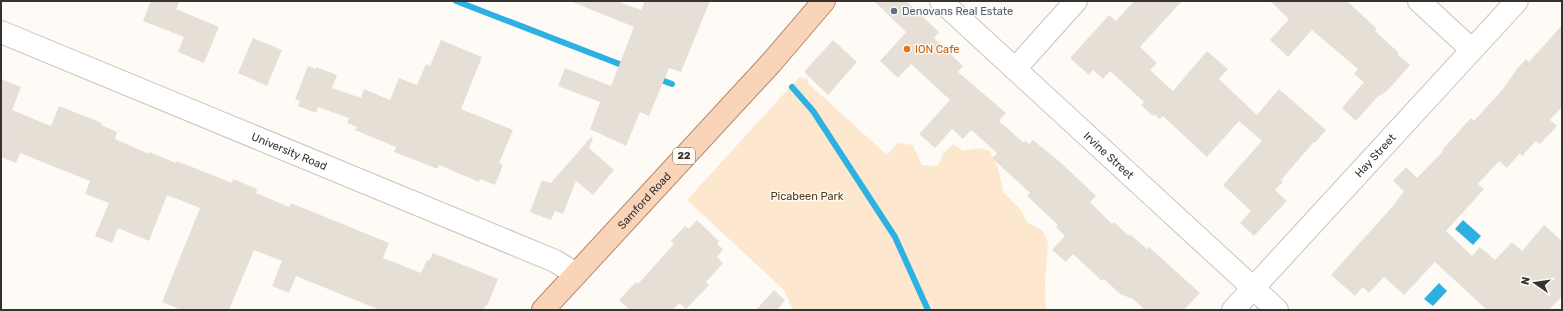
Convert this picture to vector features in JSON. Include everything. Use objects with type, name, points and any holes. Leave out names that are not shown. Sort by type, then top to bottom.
[{"type":"main road","name":"Samford Road","points":[[544,310],[771,63],[824,1]]},
{"type":"street","name":"Irvine Street","points":[[941,1],[1277,310]]},
{"type":"street","points":[[1015,69],[1076,1]]},
{"type":"street","points":[[1419,1],[1472,50]]},
{"type":"street","name":"Hay Street","points":[[1234,310],[1517,1]]},
{"type":"street","name":"University Road","points":[[1,32],[555,261],[576,274]]},
{"type":"green space","name":"Picabeen Park","points":[[800,76],[804,79],[806,77],[809,84],[887,155],[898,143],[913,145],[922,165],[938,166],[943,154],[953,144],[963,151],[980,148],[990,151],[999,171],[1003,192],[1020,209],[1028,223],[1042,230],[1048,243],[1045,282],[1046,310],[793,310],[784,290],[687,200]]},
{"type":"water","points":[[1463,220],[1481,236],[1473,245],[1455,229]]},
{"type":"water","points":[[1439,283],[1447,291],[1433,306],[1424,299]]},
{"type":"building","points":[[151,1],[180,1],[176,9],[219,27],[204,63],[178,52],[184,37],[143,21]]},
{"type":"building","points":[[570,1],[617,1],[641,10],[645,1],[710,1],[681,72],[669,68],[649,116],[640,112],[626,146],[590,129],[600,102],[558,86],[565,68],[611,86],[634,27]]},
{"type":"building","points":[[874,1],[906,1],[939,32],[934,38],[963,66],[958,72],[1006,113],[999,121],[1023,142],[1025,141],[1029,144],[1033,140],[1059,161],[1096,196],[1090,202],[1112,224],[1114,222],[1129,236],[1130,234],[1147,249],[1149,247],[1200,293],[1184,310],[1145,310],[1133,299],[1120,294],[1104,279],[1102,281],[1073,254],[1066,262],[1052,250],[1065,236],[1056,227],[1058,225],[1027,196],[1030,193],[992,158],[997,153],[971,130],[963,139],[952,129],[935,148],[919,134],[950,100],[911,64],[898,78],[880,61],[906,32]]},
{"type":"building","points":[[1134,1],[1182,1],[1140,47],[1157,63],[1150,70],[1173,91],[1207,51],[1228,69],[1219,79],[1257,115],[1279,89],[1326,130],[1281,180],[1283,182],[1275,190],[1287,201],[1254,236],[1240,223],[1251,211],[1223,185],[1262,141],[1239,121],[1207,157],[1163,116],[1160,119],[1154,114],[1153,116],[1141,105],[1144,102],[1110,71],[1103,79],[1093,70],[1089,75],[1070,58],[1109,15],[1116,21]]},
{"type":"building","points":[[1270,1],[1347,1],[1377,29],[1375,31],[1410,65],[1386,92],[1377,97],[1356,121],[1342,108],[1364,82],[1354,74],[1358,69],[1312,30],[1288,57],[1270,40],[1289,19]]},
{"type":"building","points":[[1562,25],[1562,107],[1550,120],[1557,126],[1540,144],[1536,141],[1522,156],[1520,153],[1507,168],[1499,161],[1478,184],[1484,189],[1446,231],[1472,256],[1480,247],[1495,260],[1512,242],[1522,251],[1544,225],[1562,241],[1562,296],[1549,310],[1487,310],[1435,262],[1404,295],[1384,277],[1369,293],[1363,287],[1355,296],[1331,275],[1393,206],[1404,191],[1393,181],[1406,167],[1417,178],[1443,151],[1442,150],[1471,118],[1474,121],[1503,89],[1526,59],[1529,62]]},
{"type":"building","points":[[253,38],[282,50],[267,86],[238,73]]},
{"type":"building","points":[[441,40],[482,57],[461,109],[513,130],[499,163],[503,165],[495,185],[480,179],[479,182],[439,165],[438,169],[394,152],[396,147],[355,130],[357,127],[347,123],[349,118],[318,107],[316,113],[298,106],[300,101],[295,99],[308,66],[315,69],[316,67],[337,75],[332,88],[361,98],[364,89],[390,100],[399,78],[417,85],[426,64],[430,66]]},
{"type":"building","points":[[833,40],[857,62],[828,95],[804,72]]},
{"type":"building","points":[[1,79],[21,87],[12,110],[51,126],[59,106],[102,123],[101,125],[117,132],[115,139],[149,154],[149,152],[176,163],[177,161],[232,183],[233,179],[257,189],[256,193],[289,207],[291,203],[389,243],[383,258],[421,273],[427,260],[429,261],[433,253],[498,279],[488,304],[482,310],[380,310],[296,276],[289,293],[272,286],[282,261],[254,250],[229,310],[181,310],[162,302],[200,208],[167,195],[149,241],[118,228],[112,243],[95,236],[109,203],[85,194],[90,181],[20,153],[16,163],[1,157]]},
{"type":"building","points":[[591,137],[593,138],[589,148],[614,170],[593,195],[576,181],[563,214],[555,211],[551,220],[530,212],[542,180],[551,183]]},
{"type":"building","points":[[697,220],[719,241],[717,244],[723,249],[717,257],[723,263],[706,282],[709,285],[686,309],[679,303],[673,310],[630,310],[619,300],[636,282],[638,284],[674,244],[671,241],[685,226],[689,229]]},
{"type":"building","points":[[774,290],[785,300],[777,310],[756,310]]},
{"type":"waterway","points":[[456,1],[627,67]]},
{"type":"waterway","points":[[656,78],[672,84]]},
{"type":"waterway","points":[[792,87],[813,111],[895,237],[928,310]]},
{"type":"place","name":"Denovans Real Estate","points":[[894,11]]},
{"type":"place","name":"ION Cafe","points":[[907,49]]}]
